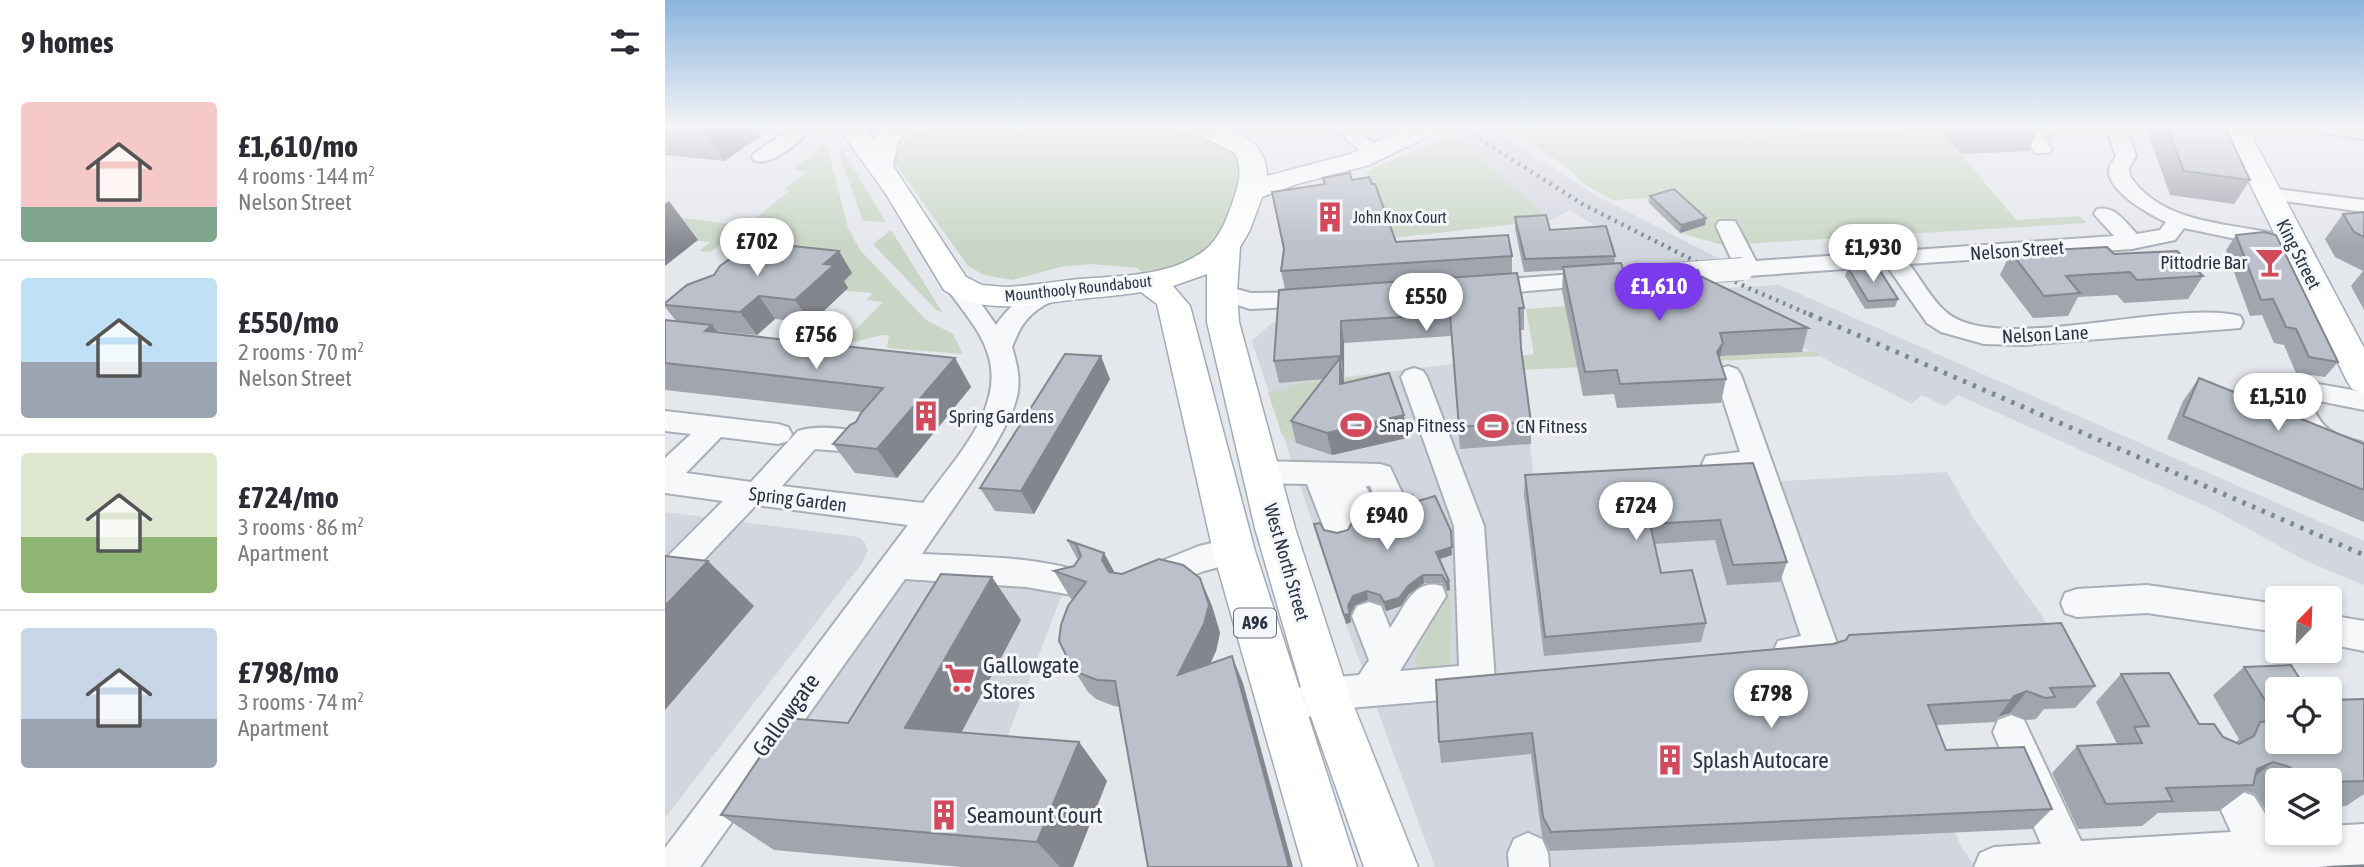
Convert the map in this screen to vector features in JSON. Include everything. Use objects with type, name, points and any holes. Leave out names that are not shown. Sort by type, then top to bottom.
[{"type":"main road","points":[[881,167],[955,283]]},
{"type":"main road","name":"Mounthooly Roundabout","points":[[955,283],[982,295],[1013,296],[1147,282],[1191,270],[1215,257],[1225,247],[1239,224],[1254,179],[1253,167]]},
{"type":"main road","points":[[1250,192],[1279,178],[1315,167]]},
{"type":"main road","name":"King Street","points":[[2255,167],[2364,381]]},
{"type":"main road","name":"West North Street","points":[[1225,247],[1221,292],[1223,322],[1275,528],[1361,682],[1391,867]]},
{"type":"main road","name":"A96","points":[[1147,282],[1161,290],[1174,306],[1234,551],[1331,867]]},
{"type":"street","points":[[2120,167],[2124,182],[2143,201],[2179,220],[2214,230],[2294,243]]},
{"type":"street","points":[[2269,194],[2364,206]]},
{"type":"street","points":[[2105,214],[2132,242]]},
{"type":"street","name":"Nelson Street","points":[[1453,290],[2132,242],[2167,234],[2179,220]]},
{"type":"street","points":[[1727,226],[1746,269]]},
{"type":"street","name":"Nelson Lane","points":[[1893,258],[1936,317],[1950,326],[1984,336],[2023,337],[2202,321],[2231,322]]},
{"type":"street","name":"Gallowgate","points":[[676,867],[897,565],[995,421],[1005,391],[1004,363],[999,347],[955,283]]},
{"type":"street","points":[[1221,292],[1242,299],[1265,302],[1342,297]]},
{"type":"street","points":[[999,347],[1010,319],[1023,306],[1050,293]]},
{"type":"street","points":[[1728,375],[1822,649],[1753,655]]},
{"type":"street","points":[[1281,711],[1361,682],[1491,680],[1469,526],[1414,377]]},
{"type":"street","points":[[2364,401],[2305,388],[2295,389],[2294,394],[2307,428],[2314,437],[2364,453]]},
{"type":"street","points":[[665,421],[778,434]]},
{"type":"street","points":[[665,476],[715,427]]},
{"type":"street","points":[[665,580],[808,438],[865,443]]},
{"type":"street","points":[[1716,464],[1758,462]]},
{"type":"street","points":[[1262,472],[1380,475],[1395,510]]},
{"type":"street","points":[[1333,474],[1351,523]]},
{"type":"street","name":"Spring Garden","points":[[665,482],[931,516]]},
{"type":"street","points":[[1135,587],[1199,559],[1234,551]]},
{"type":"street","points":[[897,565],[1025,574],[1078,583]]},
{"type":"street","points":[[2077,604],[2147,599],[2265,616]]},
{"type":"street","points":[[1361,682],[1415,601]]},
{"type":"street","points":[[1361,682],[1369,616]]},
{"type":"street","points":[[2342,632],[2364,636]]},
{"type":"street","points":[[2011,732],[2069,861]]},
{"type":"street","points":[[2240,810],[2263,849]]},
{"type":"street","points":[[1994,867],[2364,844]]},
{"type":"shaded area","points":[[1489,167],[1552,167],[1595,195],[1720,259],[1613,268],[1602,230],[1570,210],[1551,220]]},
{"type":"shaded area","points":[[1779,285],[2364,541],[2364,585],[2306,561],[2216,511],[1958,395],[1945,406],[1921,395],[1912,404],[1692,290]]},
{"type":"shaded area","points":[[1344,317],[1345,377],[1520,356],[1533,469],[1525,495],[1947,472],[1974,519],[2044,619],[2058,646],[2075,708],[2033,710],[2036,719],[1914,727],[1961,847],[1976,867],[1435,867],[1346,624],[1252,341],[1272,323]]},
{"type":"shaded area","points":[[665,512],[859,537],[868,550],[862,563],[665,818]]},
{"type":"shaded area","points":[[909,576],[1063,592],[1000,756],[790,738]]},
{"type":"green space","points":[[832,167],[848,228],[860,250],[926,320],[953,334],[963,354],[887,348],[889,335],[843,342],[883,302],[866,300],[873,293],[845,291],[848,288],[771,253],[783,242],[732,236],[710,252],[699,251],[710,242],[665,237],[667,216],[746,226],[790,190],[784,189],[807,172],[793,169]]},
{"type":"green space","points":[[844,167],[853,167],[886,222],[863,221]]},
{"type":"green space","points":[[898,167],[1241,167],[1239,188],[1218,240],[1203,254],[1185,263],[1145,274],[1137,268],[1091,264],[1060,267],[1012,280],[984,275],[968,266]]},
{"type":"green space","points":[[1375,167],[1490,167],[1551,220],[1394,238],[1367,171]]},
{"type":"green space","points":[[1567,167],[1972,167],[2016,220],[2079,216],[2087,223],[1723,245],[1680,233],[1647,198],[1612,200],[1587,186]]},
{"type":"green space","points":[[891,230],[942,312],[936,310],[873,244]]},
{"type":"green space","points":[[1566,306],[1646,360],[1811,351],[1822,356],[1521,370],[1520,356],[1534,354],[1526,309]]},
{"type":"green space","points":[[1372,375],[1382,398],[1321,412],[1296,443],[1282,435],[1268,393],[1286,389],[1290,385]]},
{"type":"green space","points":[[1450,590],[1452,617],[1449,675],[1419,671],[1415,662],[1416,655],[1435,614],[1438,594]]},
{"type":"building","points":[[2183,167],[2244,167],[2250,180],[2184,171]]},
{"type":"building","points":[[1350,173],[1352,180],[1369,177],[1372,184],[1375,184],[1396,242],[1508,235],[1512,256],[1281,271],[1284,249],[1272,192],[1325,184],[1323,178]]},
{"type":"building","points":[[1674,189],[1706,218],[1681,225],[1650,196]]},
{"type":"building","points":[[2364,212],[2364,237],[2354,232],[2343,214]]},
{"type":"building","points":[[1546,215],[1550,230],[1606,226],[1615,256],[1525,259],[1515,217]]},
{"type":"building","points":[[2264,232],[2276,235],[2338,362],[2309,357],[2296,329],[2286,327],[2273,299],[2261,300],[2236,235]]},
{"type":"building","points":[[754,242],[839,251],[824,264],[834,265],[795,300],[759,296],[740,312],[665,305],[687,285],[714,275],[720,266]]},
{"type":"building","points":[[2107,247],[2114,254],[2177,251],[2203,276],[2137,280],[2130,272],[2066,276],[2080,293],[2044,296],[2011,252]]},
{"type":"building","points":[[1621,263],[1625,275],[1698,270],[1700,276],[1808,328],[1720,333],[1723,343],[1717,352],[1726,379],[1620,384],[1617,370],[1585,372],[1563,267]]},
{"type":"building","points":[[1877,266],[1898,299],[1868,301],[1848,268]]},
{"type":"building","points":[[1517,273],[1524,308],[1519,308],[1521,348],[1531,422],[1459,427],[1450,314],[1341,321],[1341,356],[1274,361],[1279,290]]},
{"type":"building","points":[[665,320],[712,325],[705,331],[955,358],[877,449],[833,444],[856,422],[883,388],[665,363]]},
{"type":"building","points":[[1065,354],[1101,356],[1021,491],[980,488]]},
{"type":"building","points":[[1340,358],[1340,384],[1389,373],[1404,415],[1327,433],[1291,421]]},
{"type":"building","points":[[2199,378],[2364,444],[2364,490],[2183,416]]},
{"type":"building","points":[[1753,463],[1787,562],[1733,565],[1720,520],[1650,524],[1661,573],[1692,570],[1706,623],[1545,637],[1525,475]]},
{"type":"building","points":[[1412,495],[1415,502],[1435,496],[1451,531],[1452,547],[1436,552],[1449,581],[1446,582],[1442,575],[1423,575],[1408,586],[1399,598],[1384,602],[1380,595],[1367,591],[1353,596],[1348,606],[1350,614],[1344,615],[1314,524],[1320,523],[1324,530],[1337,533],[1348,530],[1353,521],[1364,524],[1375,520],[1381,511],[1393,516],[1406,512],[1411,502],[1409,496]]},
{"type":"building","points":[[1067,540],[1104,553],[1102,560],[1109,572],[1122,574],[1159,559],[1183,565],[1200,578],[1209,605],[1204,624],[1178,675],[1232,656],[1289,867],[1148,867],[1115,681],[1097,680],[1079,673],[1071,665],[1059,641],[1068,606],[1086,582],[1054,571],[1074,566],[1081,556],[1076,544]]},
{"type":"building","points":[[665,556],[708,561],[665,606]]},
{"type":"building","points":[[941,574],[992,577],[905,728],[1079,742],[1037,842],[721,815],[786,718],[848,723]]},
{"type":"building","points":[[2061,623],[2095,686],[2050,688],[2055,697],[2045,698],[2027,691],[2011,700],[1928,705],[1946,750],[2024,747],[2052,809],[1551,832],[1543,817],[1532,733],[1439,742],[1436,680],[1833,644],[1846,640],[1849,635]]},
{"type":"building","points":[[2291,665],[2299,677],[2265,677],[2265,700],[2244,667]]},
{"type":"building","points":[[2169,673],[2199,724],[2214,724],[2223,737],[2239,744],[2254,736],[2260,722],[2265,722],[2265,754],[2342,754],[2342,700],[2364,699],[2364,781],[2342,782],[2342,768],[2291,768],[2273,762],[2257,769],[2253,785],[2166,788],[2173,801],[2106,804],[2077,746],[2142,743],[2134,727],[2149,726],[2121,674]]},
{"type":"railway","points":[[1525,167],[1584,205],[1746,287],[1813,316]]},
{"type":"railway","points":[[1809,314],[2364,555]]},
{"type":"place","name":"John Knox Court","points":[[1330,217]]},
{"type":"place","name":"Pittodrie Bar","points":[[2270,262]]},
{"type":"place","name":"Spring Gardens","points":[[926,416]]},
{"type":"place","name":"Snap Fitness","points":[[1356,425]]},
{"type":"place","name":"CN Fitness","points":[[1493,426]]},
{"type":"place","name":"Gallowgate Stores","points":[[960,678]]},
{"type":"place","name":"Splash Autocare","points":[[1670,760]]},
{"type":"place","name":"Seamount Court","points":[[944,815]]}]
